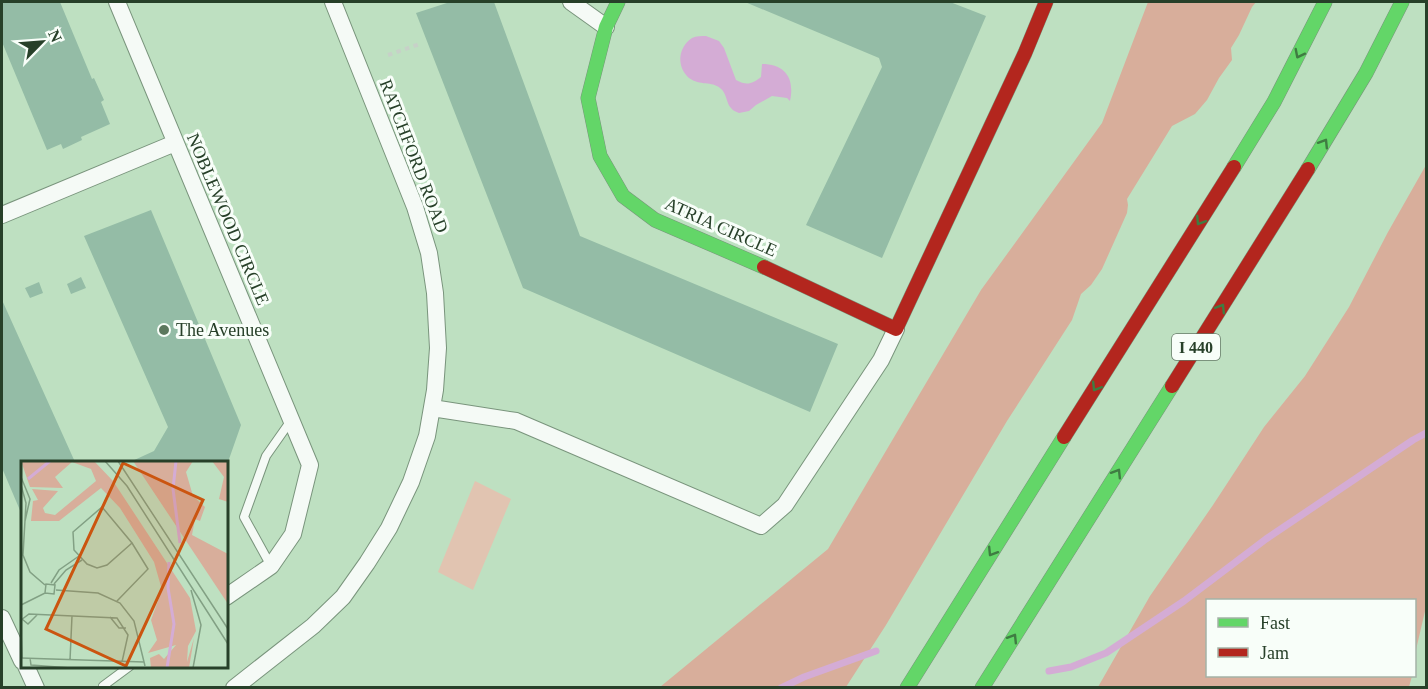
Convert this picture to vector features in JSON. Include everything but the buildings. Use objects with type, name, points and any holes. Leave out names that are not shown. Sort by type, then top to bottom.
[{"type":"main road","name":"ATRIA CIRCLE","points":[[618,2],[606,27],[588,98],[600,156],[623,196],[655,220],[735,254],[896,329]]},
{"type":"main road","points":[[896,329],[1025,53],[1046,2]]},
{"type":"main road","points":[[907,687],[1274,102],[1325,2]]},
{"type":"main road","name":"I 440","points":[[982,687],[1326,141],[1366,73],[1402,2]]},
{"type":"street","name":"NOBLEWOOD CIRCLE","points":[[117,2],[310,465],[293,534],[271,566],[228,596]]},
{"type":"street","name":"RATCHFORD ROAD","points":[[234,687],[313,626],[343,597],[389,528],[411,482],[427,436],[435,390],[438,348],[435,293],[429,253],[415,207],[333,2]]},
{"type":"street","points":[[570,2],[606,27]]},
{"type":"street","points":[[2,215],[175,143]]},
{"type":"street","points":[[432,408],[516,421],[761,526],[785,505],[880,360],[896,329]]},
{"type":"street","points":[[2,618],[21,655]]},
{"type":"street","points":[[28,668],[37,686]]},
{"type":"lane","points":[[271,566],[244,518],[266,456],[292,419]]},
{"type":"lane","points":[[103,686],[127,668]]},
{"type":"path","points":[[388,55],[420,44]]},
{"type":"shaded area","points":[[1148,2],[1256,2],[1231,48],[1232,60],[1207,100],[1195,114],[1172,126],[1127,199],[1127,213],[1102,269],[1091,285],[1081,294],[1072,320],[1007,421],[886,625],[846,687],[660,687],[828,549],[981,290],[1102,123]]},
{"type":"shaded area","points":[[706,36],[719,41],[736,80],[740,82],[749,83],[761,77],[762,64],[782,70],[791,86],[790,101],[787,98],[772,96],[749,111],[739,113],[729,106],[720,88],[689,78],[682,68],[681,52],[692,38]]},
{"type":"shaded area","points":[[1426,165],[1426,607],[1416,650],[1416,599],[1206,599],[1206,677],[1412,677],[1409,687],[1098,687],[1150,596],[1264,427],[1305,376],[1349,307]]},
{"type":"shaded area","points":[[475,481],[511,499],[473,590],[438,572]]},
{"type":"waterway","points":[[1049,671],[1071,667],[1106,653],[1184,601],[1266,539],[1426,433]]},
{"type":"waterway","points":[[781,688],[804,677],[876,651]]},
{"type":"traffic: fast","points":[[618,2],[606,27],[588,98],[600,156],[623,196],[655,220],[764,267]]},
{"type":"traffic: fast","points":[[1234,167],[1274,102],[1325,2]]},
{"type":"traffic: fast","points":[[1308,169],[1366,73],[1402,2]]},
{"type":"traffic: fast","points":[[982,688],[1172,386]]},
{"type":"traffic: fast","points":[[907,688],[1064,437]]},
{"type":"traffic: jam","points":[[764,267],[896,329],[1025,53],[1046,2]]},
{"type":"traffic: jam","points":[[1064,437],[1234,167]]},
{"type":"traffic: jam","points":[[1172,386],[1308,169]]},
{"type":"place","name":"The Avenues","points":[[164,330]]}]
